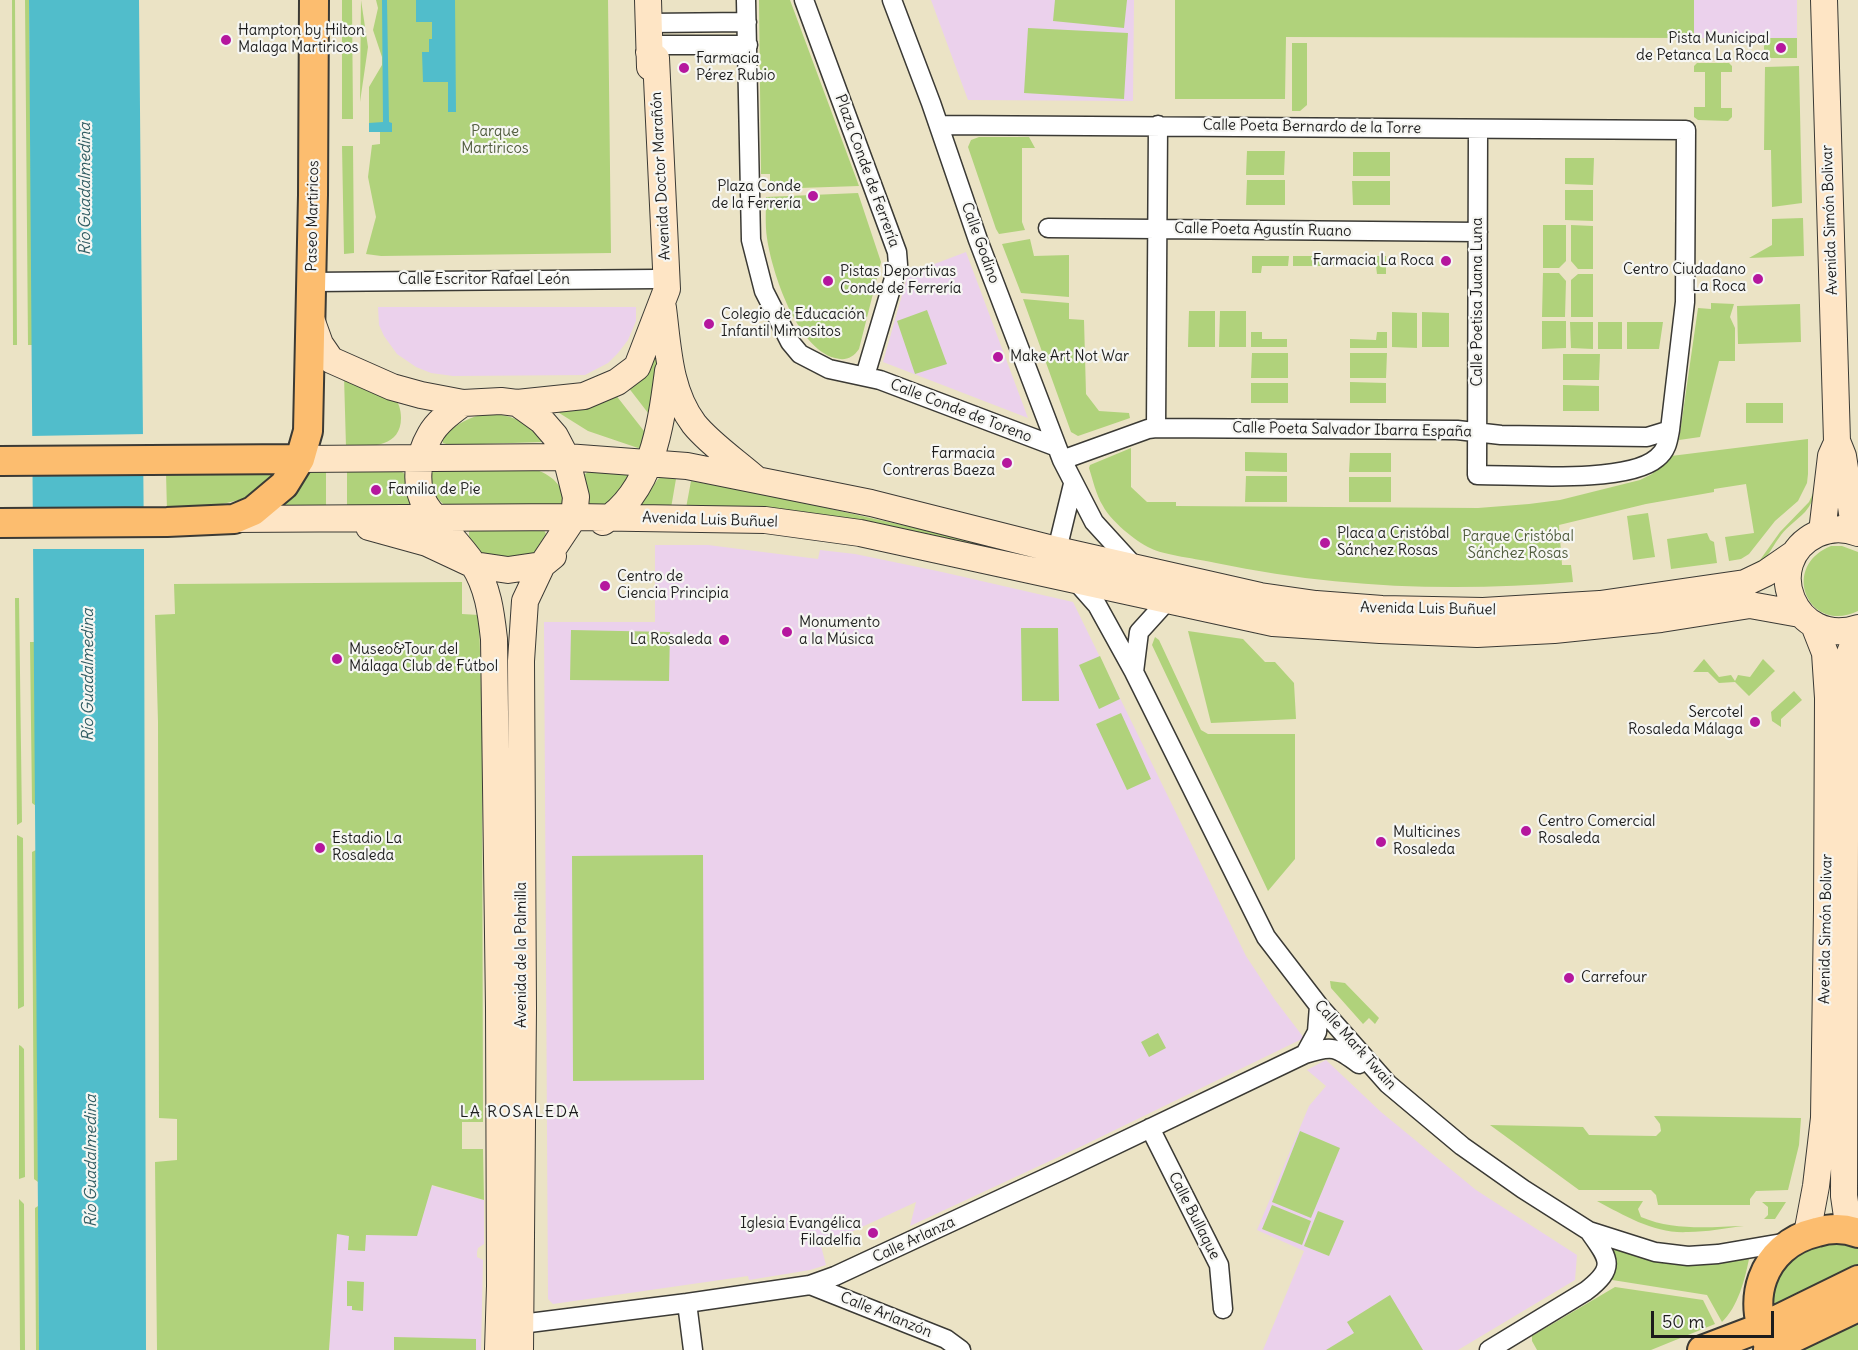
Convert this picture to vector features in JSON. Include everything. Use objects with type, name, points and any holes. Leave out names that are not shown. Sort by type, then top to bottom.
[{"type":"main road","name":"Paseo Martiricos","points":[[234,519],[253,511],[284,485],[300,459],[308,431],[314,0]]},
{"type":"main road","name":"Avenida Simón Bolivar","points":[[1824,0],[1837,441],[1843,456],[1856,532]]},
{"type":"main road","name":"Avenida Doctor Marañón","points":[[649,30],[659,290],[669,359],[676,389],[695,424]]},
{"type":"main road","name":"Avenida Doctor Marañón","points":[[311,319],[320,344],[331,360],[392,387],[463,403],[501,401],[517,403],[584,396],[624,377],[637,367],[659,290]]},
{"type":"main road","points":[[542,565],[573,541],[611,517],[639,484],[650,464],[663,408],[669,359]]},
{"type":"main road","points":[[421,458],[430,434],[446,416],[463,403]]},
{"type":"main road","points":[[517,403],[542,421],[555,436],[566,456],[576,496],[574,517]]},
{"type":"main road","name":"Avenida Luis Buñuel","points":[[695,424],[707,438],[758,480]]},
{"type":"main road","name":"Avenida Simón Bolivar","points":[[1822,532],[1831,456],[1837,441]]},
{"type":"main road","name":"Avenida Luis Buñuel","points":[[7,461],[566,456],[687,466],[871,503],[1057,550],[1260,597],[1382,609],[1483,611],[1599,604],[1745,584],[1766,573],[1795,553],[1812,537],[1822,532]]},
{"type":"main road","name":"Avenida de la Palmilla","points":[[421,458],[418,473],[420,495],[474,565],[490,602],[494,650],[506,1347]]},
{"type":"main road","name":"Avenida Luis Buñuel","points":[[7,523],[574,517],[765,520],[860,533],[1274,623],[1477,634],[1554,630],[1661,619],[1750,605],[1807,620],[1832,631],[1858,627]]},
{"type":"main road","name":"Avenida de la Palmilla","points":[[506,1347],[521,1324],[523,1019],[521,661],[525,602],[542,565],[574,517]]},
{"type":"main road","name":"Avenida Luis Buñuel","points":[[340,519],[427,543],[474,565],[508,570],[542,565]]},
{"type":"main road","points":[[1822,532],[1844,529],[1856,532]]},
{"type":"main road","name":"Avenida Simón Bolivar","points":[[1795,553],[1789,568],[1787,585],[1791,601],[1807,620],[1826,653],[1828,698],[1824,1118],[1816,1186],[1800,1237]]},
{"type":"main road","name":"Avenida Simón Bolivar","points":[[1854,1232],[1844,1196],[1851,1136],[1852,883],[1848,697],[1850,653],[1858,632]]},
{"type":"main road","points":[[1768,1344],[1757,1309],[1758,1290],[1775,1256],[1800,1237],[1828,1229],[1854,1232]]},
{"type":"main road","points":[[1768,1344],[1858,1280]]},
{"type":"main road","points":[[1702,1350],[1768,1344],[1858,1307]]},
{"type":"street","points":[[746,0],[751,240],[764,291],[790,342],[800,354],[829,369],[865,376]]},
{"type":"street","name":"Plaza Conde de Ferrería","points":[[804,0],[897,252],[898,265],[865,376]]},
{"type":"street","name":"Calle Godino","points":[[892,0],[939,125],[978,240],[1060,454],[1094,522],[1137,569]]},
{"type":"street","points":[[649,30],[747,22]]},
{"type":"street","points":[[649,30],[748,45]]},
{"type":"street","name":"Calle Poeta Bernardo de la Torre","points":[[939,125],[1686,130],[1685,302],[1670,430]]},
{"type":"street","points":[[1156,428],[1158,125]]},
{"type":"street","name":"Calle Poetisa Juana Luna","points":[[1478,129],[1477,475],[1599,476],[1646,465]]},
{"type":"street","name":"Calle Poeta Agustín Ruano","points":[[1048,228],[1478,232]]},
{"type":"street","name":"Calle Escritor Rafael León","points":[[311,282],[659,290]]},
{"type":"street","name":"Calle Conde de Toreno","points":[[865,376],[1060,454]]},
{"type":"street","name":"Calle Poeta Salvador Ibarra España","points":[[1060,454],[1156,428],[1478,431],[1501,435],[1647,437],[1670,430]]},
{"type":"street","points":[[1646,465],[1657,458],[1667,447],[1670,430]]},
{"type":"street","points":[[1646,465],[1649,457],[1647,437]]},
{"type":"street","points":[[1073,484],[1057,550],[1074,579]]},
{"type":"street","name":"Calle Mark Twain","points":[[1074,579],[1097,605],[1134,672],[1266,937],[1319,1006],[1388,1084],[1462,1146],[1523,1190],[1589,1231],[1655,1252],[1688,1256],[1718,1254],[1800,1237]]},
{"type":"street","points":[[1134,672],[1138,632],[1168,600]]},
{"type":"street","points":[[1305,1054],[1317,1032],[1319,1006]]},
{"type":"street","name":"Calle Arlanza","points":[[521,1324],[687,1304],[810,1285],[861,1264],[1305,1054],[1323,1048],[1340,1049],[1388,1084]]},
{"type":"street","name":"Calle Bullaque","points":[[1150,1128],[1219,1265],[1224,1309]]},
{"type":"street","points":[[1489,1350],[1540,1320],[1600,1280],[1605,1270],[1606,1255],[1589,1231]]},
{"type":"street","name":"Calle Arlanzón","points":[[810,1285],[946,1339],[961,1350]]},
{"type":"street","points":[[687,1304],[693,1350]]},
{"type":"shaded area","points":[[931,0],[1134,0],[1133,101],[968,100]]},
{"type":"shaded area","points":[[1694,0],[1797,0],[1797,38],[1694,38]]},
{"type":"shaded area","points":[[966,252],[1028,418],[883,362],[908,274]]},
{"type":"shaded area","points":[[378,307],[636,307],[636,321],[628,340],[618,353],[608,363],[585,375],[453,376],[431,373],[416,367],[397,354],[379,325]]},
{"type":"shaded area","points":[[655,545],[708,545],[818,559],[820,550],[855,554],[1073,602],[1246,956],[1304,1038],[1082,1146],[910,1226],[916,1202],[821,1246],[826,1265],[810,1270],[749,1280],[748,1276],[553,1304],[548,1299],[544,622],[655,622]]},
{"type":"shaded area","points":[[1326,1060],[1381,1112],[1476,1190],[1577,1255],[1575,1280],[1458,1350],[1263,1350],[1304,1251],[1257,1230],[1309,1106],[1326,1086],[1307,1070]]},
{"type":"shaded area","points":[[350,1163],[484,1200],[484,1244],[478,1248],[477,1252],[477,1257],[483,1260],[481,1350],[329,1350],[336,1240]]},
{"type":"green space","points":[[12,0],[15,0],[17,345],[13,345]]},
{"type":"green space","points":[[25,0],[29,0],[33,345],[28,345]]},
{"type":"green space","points":[[342,0],[352,0],[353,119],[342,119]]},
{"type":"green space","points":[[361,0],[368,47],[360,102]]},
{"type":"green space","name":"Parque Martiricos","points":[[376,0],[608,0],[611,253],[381,256],[366,254],[376,217],[368,177],[372,145],[380,144],[380,132],[369,132],[369,87],[382,65],[382,57],[373,30],[378,8]]},
{"type":"green space","points":[[759,0],[790,0],[859,186],[770,189],[770,174],[761,174]]},
{"type":"green space","points":[[1055,0],[1127,0],[1124,28],[1053,21]]},
{"type":"green space","points":[[1175,0],[1694,0],[1694,38],[1286,37],[1285,99],[1175,99]]},
{"type":"green space","points":[[1028,28],[1128,33],[1124,99],[1024,93]]},
{"type":"green space","name":"Pista Municipal de Petanca La Roca","points":[[1764,38],[1797,38],[1797,58],[1764,58]]},
{"type":"green space","points":[[1292,43],[1307,43],[1307,105],[1300,111],[1292,111]]},
{"type":"green space","points":[[1697,63],[1729,63],[1732,66],[1732,72],[1721,72],[1721,108],[1732,108],[1732,117],[1728,121],[1698,120],[1694,117],[1694,107],[1705,107],[1705,72],[1694,72],[1694,66]]},
{"type":"green space","points":[[1799,66],[1802,203],[1772,207],[1771,150],[1764,150],[1765,67]]},
{"type":"green space","points":[[979,137],[1029,137],[1035,148],[1022,148],[1022,222],[1025,230],[999,234],[996,229],[968,147],[971,140]]},
{"type":"green space","points":[[342,146],[353,146],[354,253],[344,254]]},
{"type":"green space","points":[[1247,151],[1285,151],[1284,175],[1246,175]]},
{"type":"green space","points":[[1353,152],[1390,152],[1390,176],[1353,176]]},
{"type":"green space","points":[[1565,158],[1594,158],[1593,185],[1565,184]]},
{"type":"green space","points":[[1247,180],[1285,180],[1285,205],[1246,205]]},
{"type":"green space","points":[[1352,181],[1390,181],[1390,205],[1353,205]]},
{"type":"green space","points":[[1565,190],[1593,190],[1593,221],[1565,220]]},
{"type":"green space","name":"Pistas Deportivas Conde de Ferrería","points":[[858,193],[881,262],[859,349],[848,358],[839,359],[821,351],[809,340],[789,307],[774,270],[770,253],[766,228],[766,197]]},
{"type":"green space","points":[[1803,218],[1804,256],[1749,258],[1772,245],[1772,219]]},
{"type":"green space","points":[[1543,225],[1566,225],[1566,261],[1559,268],[1543,268]]},
{"type":"green space","points":[[1571,225],[1593,226],[1593,269],[1578,269],[1571,261]]},
{"type":"green space","points":[[1030,239],[1034,256],[1069,255],[1069,297],[1021,293],[1002,244]]},
{"type":"green space","points":[[1252,256],[1289,256],[1288,266],[1262,266],[1261,273],[1252,273]]},
{"type":"green space","points":[[1293,256],[1345,256],[1345,266],[1293,266]]},
{"type":"green space","points":[[1351,256],[1386,256],[1386,274],[1377,274],[1376,266],[1351,266]]},
{"type":"green space","points":[[1543,273],[1559,273],[1566,281],[1565,317],[1542,317]]},
{"type":"green space","points":[[1578,274],[1593,274],[1593,317],[1571,317],[1571,280]]},
{"type":"green space","points":[[1023,299],[1069,303],[1069,319],[1084,320],[1086,394],[1099,411],[1129,413],[1130,418],[1078,436],[1071,432]]},
{"type":"green space","points":[[1711,303],[1734,304],[1730,317],[1735,328],[1735,361],[1719,361],[1700,437],[1679,440],[1698,308],[1711,309]]},
{"type":"green space","points":[[1800,304],[1801,342],[1738,344],[1737,306]]},
{"type":"green space","points":[[927,310],[947,364],[915,374],[897,321]]},
{"type":"green space","points":[[1189,311],[1215,311],[1215,347],[1188,347]]},
{"type":"green space","points":[[1220,311],[1246,311],[1246,347],[1219,347]]},
{"type":"green space","points":[[1392,312],[1417,313],[1417,348],[1392,347]]},
{"type":"green space","points":[[1422,312],[1449,313],[1449,347],[1422,347]]},
{"type":"green space","points":[[1542,321],[1566,321],[1566,348],[1542,349]]},
{"type":"green space","points":[[1570,322],[1593,322],[1593,349],[1571,348]]},
{"type":"green space","points":[[1598,322],[1622,322],[1622,349],[1598,349]]},
{"type":"green space","points":[[1627,322],[1663,322],[1659,349],[1627,349]]},
{"type":"green space","points":[[1251,332],[1262,332],[1262,339],[1287,339],[1287,347],[1251,347]]},
{"type":"green space","points":[[1377,332],[1387,332],[1387,348],[1350,348],[1350,339],[1376,340]]},
{"type":"green space","points":[[1252,353],[1288,353],[1288,378],[1251,378]]},
{"type":"green space","points":[[1350,353],[1387,353],[1386,378],[1350,378]]},
{"type":"green space","points":[[1563,354],[1600,354],[1599,380],[1563,380]]},
{"type":"green space","points":[[658,355],[660,357],[655,422],[628,387]]},
{"type":"green space","points":[[344,376],[369,385],[396,401],[401,412],[400,428],[390,440],[374,446],[346,447]]},
{"type":"green space","points":[[1350,382],[1386,383],[1386,403],[1350,403]]},
{"type":"green space","points":[[1251,383],[1288,383],[1288,403],[1251,403]]},
{"type":"green space","points":[[1563,385],[1599,386],[1599,411],[1563,411]]},
{"type":"green space","points":[[615,394],[651,440],[641,449],[588,431],[556,411]]},
{"type":"green space","points":[[1746,403],[1783,403],[1783,423],[1746,423]]},
{"type":"green space","points":[[489,414],[513,418],[531,428],[544,440],[543,442],[450,445],[443,443],[442,437],[458,425],[469,419]]},
{"type":"green space","name":"Parque Cristóbal Sánchez Rosas","points":[[1808,439],[1807,483],[1798,501],[1775,521],[1749,554],[1741,559],[1729,561],[1725,537],[1754,533],[1746,484],[1714,489],[1714,492],[1646,504],[1559,525],[1562,565],[1571,565],[1573,582],[1483,587],[1349,583],[1260,571],[1163,553],[1150,548],[1123,530],[1106,512],[1098,497],[1089,468],[1090,465],[1131,448],[1131,487],[1147,502],[1176,502],[1176,506],[1478,508],[1560,500],[1640,480],[1652,474],[1671,456]]},
{"type":"green space","points":[[1245,452],[1287,453],[1287,472],[1245,471]]},
{"type":"green space","points":[[1350,453],[1391,453],[1391,472],[1349,472]]},
{"type":"green space","points":[[1817,464],[1820,464],[1818,483],[1809,507],[1784,532],[1766,557],[1751,570],[1661,586],[1661,582],[1741,571],[1760,560],[1780,532],[1809,502],[1814,491]]},
{"type":"green space","points":[[537,470],[553,479],[561,489],[562,507],[449,508],[437,497],[431,483],[432,472],[436,471]]},
{"type":"green space","points":[[589,471],[631,473],[617,503],[588,509],[584,475]]},
{"type":"green space","points":[[326,472],[326,510],[277,506],[308,473]]},
{"type":"green space","points":[[347,472],[402,472],[405,474],[410,508],[347,510]]},
{"type":"green space","points":[[166,473],[272,473],[273,476],[247,498],[206,508],[167,511]]},
{"type":"green space","points":[[1246,476],[1287,476],[1287,502],[1245,502]]},
{"type":"green space","points":[[661,477],[676,479],[671,508],[640,506],[658,479]]},
{"type":"green space","points":[[1349,477],[1391,477],[1391,502],[1349,502]]},
{"type":"green space","points":[[691,481],[774,496],[1025,553],[1024,557],[686,508]]},
{"type":"green space","points":[[1648,513],[1655,557],[1633,560],[1627,516]]},
{"type":"green space","points":[[469,530],[544,530],[546,534],[530,559],[485,560],[469,536]]},
{"type":"green space","points":[[1707,533],[1710,540],[1714,542],[1717,563],[1671,569],[1667,539]]},
{"type":"green space","points":[[1831,546],[1842,546],[1858,552],[1858,611],[1841,616],[1826,614],[1814,607],[1807,595],[1804,582],[1806,568],[1815,556]]},
{"type":"green space","name":"Estadio La Rosaleda","points":[[462,582],[462,614],[479,615],[482,726],[483,1122],[462,1122],[462,1149],[483,1149],[484,1200],[432,1185],[417,1236],[366,1235],[365,1251],[348,1250],[349,1236],[337,1234],[329,1350],[157,1350],[155,1162],[177,1160],[177,1119],[159,1118],[158,722],[155,615],[175,614],[174,584]]},
{"type":"green space","points":[[15,598],[19,598],[22,822],[17,825]]},
{"type":"green space","points":[[1021,628],[1058,628],[1059,701],[1022,701]]},
{"type":"green space","points":[[571,630],[670,632],[669,681],[570,680]]},
{"type":"green space","points":[[1188,631],[1243,639],[1265,662],[1275,662],[1294,683],[1296,719],[1211,723]]},
{"type":"green space","points":[[1155,637],[1159,640],[1201,730],[1208,734],[1295,734],[1295,859],[1268,891],[1152,645]]},
{"type":"green space","points":[[30,642],[35,642],[36,806],[32,803]]},
{"type":"green space","points":[[1100,656],[1120,699],[1099,709],[1079,665]]},
{"type":"green space","points":[[1704,659],[1719,677],[1731,675],[1735,681],[1738,675],[1750,677],[1763,659],[1775,671],[1749,696],[1735,682],[1719,683],[1708,672],[1693,672]]},
{"type":"green space","points":[[1794,691],[1802,700],[1781,719],[1781,727],[1772,721],[1771,712]]},
{"type":"green space","points":[[1121,713],[1151,779],[1127,790],[1096,724]]},
{"type":"green space","points":[[17,835],[23,838],[24,1006],[18,1009]]},
{"type":"green space","points":[[36,850],[38,1182],[34,1179],[32,852]]},
{"type":"green space","points":[[703,855],[704,1080],[573,1081],[572,856]]},
{"type":"green space","points":[[1330,981],[1345,983],[1379,1018],[1375,1024],[1369,1018],[1363,1024],[1331,988]]},
{"type":"green space","points":[[1158,1033],[1166,1048],[1149,1057],[1141,1042]]},
{"type":"green space","points":[[19,1045],[24,1049],[25,1177],[19,1179]]},
{"type":"green space","points":[[1654,1116],[1801,1118],[1799,1145],[1788,1190],[1756,1191],[1750,1199],[1750,1205],[1658,1205],[1656,1195],[1651,1190],[1579,1190],[1490,1125],[1583,1127],[1589,1135],[1656,1136],[1661,1131],[1660,1124]]},
{"type":"green space","points":[[1300,1131],[1340,1148],[1311,1218],[1272,1202]]},
{"type":"green space","points":[[19,1199],[24,1204],[25,1350],[20,1350]]},
{"type":"green space","points":[[1597,1201],[1643,1201],[1638,1209],[1641,1217],[1666,1224],[1692,1227],[1744,1226],[1695,1232],[1664,1230],[1641,1223]]},
{"type":"green space","points":[[1762,1202],[1786,1202],[1775,1219],[1764,1219],[1768,1215],[1768,1207]]},
{"type":"green space","points":[[1272,1205],[1311,1221],[1302,1245],[1262,1229]]},
{"type":"green space","points":[[38,1206],[39,1350],[36,1350],[35,1208]]},
{"type":"green space","points":[[1318,1211],[1344,1221],[1329,1256],[1304,1246]]},
{"type":"green space","points":[[1830,1244],[1841,1244],[1858,1249],[1858,1269],[1772,1309],[1774,1290],[1788,1264],[1811,1249]]},
{"type":"green space","points":[[1605,1246],[1704,1263],[1749,1259],[1737,1301],[1722,1322],[1707,1295],[1606,1279]]},
{"type":"green space","points":[[347,1281],[364,1282],[363,1311],[352,1310],[352,1306],[347,1306]]},
{"type":"green space","points":[[1615,1287],[1703,1300],[1715,1324],[1651,1350],[1537,1350],[1532,1336]]},
{"type":"green space","points":[[1390,1295],[1423,1350],[1326,1350],[1354,1333],[1347,1322]]},
{"type":"green space","points":[[1858,1318],[1858,1350],[1792,1350]]},
{"type":"green space","points":[[394,1337],[476,1339],[476,1350],[394,1350]]},
{"type":"water","name":"Río Guadalmedina","points":[[29,0],[139,0],[144,549],[146,1350],[39,1350]]},
{"type":"water","points":[[382,0],[387,0],[389,122],[392,123],[392,132],[369,132],[369,123],[383,122]]},
{"type":"water","points":[[416,0],[455,0],[456,112],[448,112],[448,82],[423,82],[422,52],[429,52],[432,22],[416,22]]},
{"type":"pier","points":[[146,434],[146,473],[31,475],[30,436]]},
{"type":"pier","points":[[31,510],[146,511],[147,549],[31,549]]},
{"type":"place","name":"Hampton by Hilton Malaga Martiricos","points":[[226,40]]},
{"type":"place","name":"Pista Municipal de Petanca La Roca","points":[[1781,48]]},
{"type":"place","name":"Farmacia Pérez Rubio","points":[[684,68]]},
{"type":"place","name":"Plaza Conde de la Ferrería","points":[[813,196]]},
{"type":"place","name":"Farmacia La Roca","points":[[1446,261]]},
{"type":"place","name":"Centro Ciudadano La Roca","points":[[1758,279]]},
{"type":"place","name":"Pistas Deportivas Conde de Ferrería","points":[[828,281]]},
{"type":"place","name":"Colegio de Educación Infantil Mimositos","points":[[709,324]]},
{"type":"place","name":"Make Art Not War","points":[[998,357]]},
{"type":"place","name":"Farmacia Contreras Baeza","points":[[1007,463]]},
{"type":"place","name":"Familia de Pie","points":[[376,490]]},
{"type":"place","name":"Placa a Cristóbal Sánchez Rosas","points":[[1325,543]]},
{"type":"place","name":"Centro de Ciencia Principia","points":[[605,586]]},
{"type":"place","name":"Monumento a la Música","points":[[787,632]]},
{"type":"place","name":"La Rosaleda","points":[[724,640]]},
{"type":"place","name":"Museo&Tour del Málaga Club de Fútbol","points":[[337,659]]},
{"type":"place","name":"Sercotel Rosaleda Málaga","points":[[1755,722]]},
{"type":"place","name":"Centro Comercial Rosaleda","points":[[1526,831]]},
{"type":"place","name":"Multicines Rosaleda","points":[[1381,842]]},
{"type":"place","name":"Estadio La Rosaleda","points":[[320,848]]},
{"type":"place","name":"Carrefour","points":[[1569,978]]},
{"type":"place","name":"Iglesia Evangélica Filadelfia","points":[[873,1233]]},
{"type":"district","name":"LA ROSALEDA","points":[[520,1112]]}]
